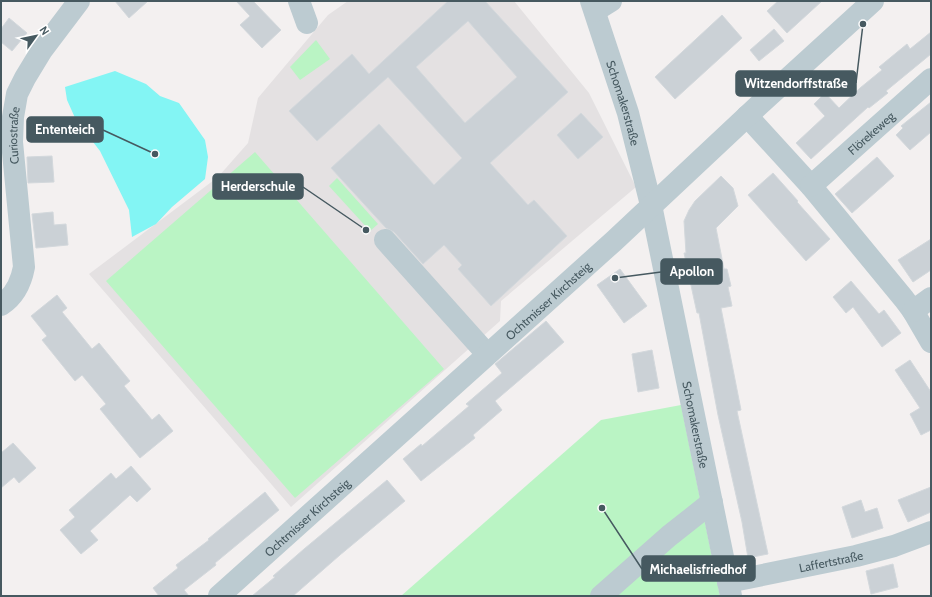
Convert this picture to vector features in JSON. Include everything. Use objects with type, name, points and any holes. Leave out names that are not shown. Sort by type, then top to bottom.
[{"type":"street","name":"Curiostraße","points":[[1,305],[6,302],[17,290],[24,267],[12,142],[13,117],[17,94],[42,50],[79,1]]},
{"type":"street","points":[[299,1],[307,23]]},
{"type":"street","name":"Ochtmisser Kirchsteig","points":[[219,596],[614,241],[747,116],[873,1]]},
{"type":"street","name":"Schomakerstraße","points":[[599,4],[651,205],[730,589]]},
{"type":"street","name":"Flörekeweg","points":[[811,186],[931,79]]},
{"type":"street","points":[[747,116],[811,186],[913,310],[931,342]]},
{"type":"street","points":[[614,241],[628,237],[640,237],[650,242],[661,253]]},
{"type":"street","points":[[385,240],[487,354]]},
{"type":"street","points":[[913,310],[931,298]]},
{"type":"street","points":[[601,596],[669,536],[712,502]]},
{"type":"street","name":"Laffertstraße","points":[[730,589],[894,546],[931,532]]},
{"type":"shaded area","points":[[348,1],[514,1],[589,93],[636,187],[501,301],[500,321],[291,507],[89,274],[218,177],[248,143],[258,98],[328,15]]},
{"type":"green space","points":[[316,40],[330,59],[300,80],[290,67]]},
{"type":"green space","points":[[255,152],[444,369],[295,498],[106,281]]},
{"type":"green space","points":[[337,178],[378,224],[370,231],[329,186]]},
{"type":"green space","points":[[681,405],[720,596],[401,596],[601,420]]},
{"type":"water","points":[[115,71],[146,84],[160,96],[179,103],[205,140],[208,157],[205,179],[172,207],[156,224],[132,237],[129,210],[100,151],[76,120],[67,100],[65,87]]},
{"type":"building","points":[[115,1],[148,1],[129,18]]},
{"type":"building","points":[[236,1],[253,1],[281,30],[262,48],[240,25],[250,16]]},
{"type":"building","points":[[448,1],[485,1],[568,92],[490,163],[528,205],[534,200],[567,236],[491,306],[458,269],[462,265],[444,245],[423,264],[394,232],[386,228],[331,168],[379,124],[434,185],[462,158],[388,77],[317,141],[289,111],[352,54],[369,74]],"holes":[[[468,21],[517,77],[465,123],[416,67]]]},
{"type":"building","points":[[778,1],[822,1],[787,33],[767,11]]},
{"type":"building","points":[[722,15],[742,38],[675,99],[655,77]]},
{"type":"building","points":[[9,18],[27,33],[12,51],[1,42],[1,29]]},
{"type":"building","points":[[774,29],[784,41],[759,61],[750,50]]},
{"type":"building","points":[[931,32],[931,54],[886,91],[888,93],[869,108],[868,107],[811,159],[796,143],[825,116],[814,104],[825,93],[839,108],[882,70],[879,67],[907,44],[910,49]]},
{"type":"building","points":[[931,102],[931,132],[910,150],[896,135],[903,128],[901,126]]},
{"type":"building","points":[[581,113],[603,137],[578,159],[557,135]]},
{"type":"building","points":[[52,156],[54,182],[28,183],[27,157]]},
{"type":"building","points":[[877,157],[894,176],[852,213],[835,194]]},
{"type":"building","points":[[773,173],[830,239],[806,261],[748,195]]},
{"type":"building","points":[[721,176],[733,188],[738,206],[716,228],[724,269],[727,269],[731,286],[728,287],[732,306],[721,308],[741,410],[737,411],[768,554],[748,558],[742,522],[718,415],[699,313],[697,313],[684,253],[686,253],[684,221],[689,210],[695,201]]},
{"type":"building","points":[[53,212],[54,225],[66,224],[68,245],[36,248],[32,214]]},
{"type":"building","points":[[931,239],[931,270],[913,282],[898,260]]},
{"type":"building","points":[[620,269],[647,306],[624,323],[597,285]]},
{"type":"building","points":[[851,281],[879,314],[884,310],[901,333],[882,347],[853,307],[846,313],[833,297]]},
{"type":"building","points":[[57,295],[67,308],[62,312],[92,349],[99,343],[130,381],[124,386],[152,420],[159,414],[173,431],[140,458],[100,409],[106,404],[82,375],[75,381],[42,340],[47,336],[31,316]]},
{"type":"building","points":[[546,321],[564,342],[495,401],[502,410],[473,435],[475,438],[421,481],[403,459],[421,444],[422,446],[469,406],[466,404],[502,373],[495,364]]},
{"type":"building","points":[[652,350],[659,388],[638,392],[632,354]]},
{"type":"building","points":[[910,360],[931,392],[931,430],[921,435],[910,414],[920,408],[895,370]]},
{"type":"building","points":[[13,443],[36,468],[19,483],[14,477],[1,488],[1,453]]},
{"type":"building","points":[[131,466],[151,489],[137,502],[130,495],[90,531],[98,540],[81,554],[60,530],[75,517],[69,510],[111,473],[116,479]]},
{"type":"building","points":[[387,480],[405,501],[293,596],[252,596],[275,577],[273,576],[304,549]]},
{"type":"building","points":[[931,487],[931,512],[908,522],[898,500]]},
{"type":"building","points":[[265,492],[279,510],[215,563],[216,565],[184,590],[189,596],[159,596],[153,588],[178,568],[176,565],[209,540],[208,539]]},
{"type":"building","points":[[861,500],[865,512],[877,508],[883,528],[852,538],[842,507]]},
{"type":"building","points":[[893,564],[898,587],[871,594],[866,571]]},
{"type":"place","name":"Witzendorffstraße","points":[[863,24]]},
{"type":"place","name":"Ententeich","points":[[155,154]]},
{"type":"place","name":"Herderschule","points":[[366,230]]},
{"type":"place","name":"Apollon","points":[[615,278]]},
{"type":"place","name":"Michaelisfriedhof","points":[[602,508]]}]
